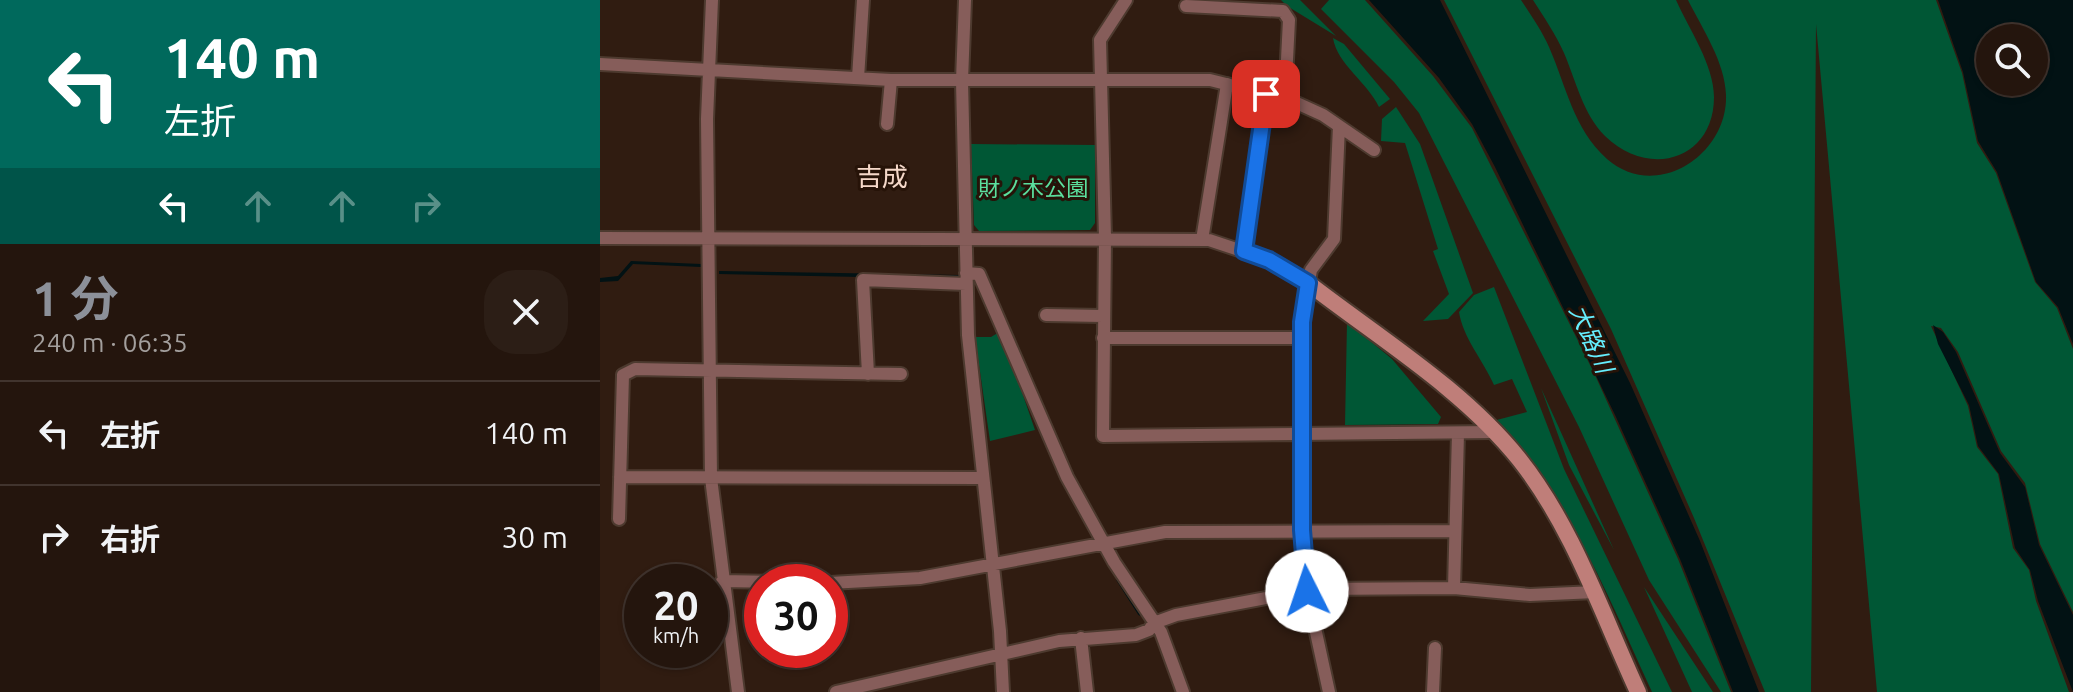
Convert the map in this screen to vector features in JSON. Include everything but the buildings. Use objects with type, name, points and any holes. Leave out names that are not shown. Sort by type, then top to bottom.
[{"type":"street","points":[[712,0],[708,241],[711,478],[720,564]]},
{"type":"street","points":[[858,78],[863,0]]},
{"type":"street","points":[[965,0],[962,81],[968,335],[1003,692]]},
{"type":"street","points":[[1126,0],[1100,40],[1105,238],[1103,436],[1494,432]]},
{"type":"street","points":[[1186,6],[1283,11],[1289,20],[1285,99]]},
{"type":"street","points":[[600,64],[891,80],[1197,79],[1285,99],[1339,126],[1374,150]]},
{"type":"street","points":[[887,124],[891,80]]},
{"type":"street","points":[[1202,240],[1227,84]]},
{"type":"street","points":[[1244,251],[1266,94]]},
{"type":"street","points":[[1327,692],[1307,591],[1302,530],[1303,338],[1311,270],[1334,239],[1339,126]]},
{"type":"street","points":[[600,238],[708,241],[1202,240],[1269,260],[1308,283],[1451,393],[1519,459],[1550,507],[1595,592],[1638,692]]},
{"type":"street","points":[[868,374],[863,280],[966,278],[979,274],[1067,477],[1154,623],[1183,692]]},
{"type":"street","points":[[1046,315],[1103,316]]},
{"type":"street","points":[[1103,338],[1303,338]]},
{"type":"street","points":[[619,519],[623,375],[635,369],[901,374]]},
{"type":"street","points":[[1454,588],[1458,433]]},
{"type":"street","points":[[620,477],[983,478]]},
{"type":"street","points":[[848,582],[906,580],[1165,532],[1455,531]]},
{"type":"street","points":[[836,692],[1081,638],[1136,635],[1149,630],[1154,623],[1205,609],[1307,591],[1454,588],[1530,595],[1595,592]]},
{"type":"street","points":[[728,623],[738,692]]},
{"type":"street","points":[[1081,638],[1087,692]]},
{"type":"street","points":[[1433,692],[1435,648]]},
{"type":"green space","points":[[1281,0],[1300,0],[1336,36],[1287,6]]},
{"type":"green space","points":[[1329,0],[1365,0],[1433,76],[1472,128],[1595,375],[1678,559],[1731,692],[1721,692],[1649,580],[1579,427],[1419,113],[1394,82],[1321,9]]},
{"type":"green space","points":[[1444,0],[1521,0],[1546,41],[1578,121],[1595,147],[1626,171],[1647,176],[1686,166],[1702,153],[1715,136],[1723,117],[1726,95],[1722,70],[1688,0],[1936,0],[1962,73],[1977,143],[1996,173],[2035,282],[2057,308],[2073,349],[2073,612],[2040,544],[2025,483],[2001,451],[1958,352],[1941,328],[1931,326],[1968,406],[1977,447],[1998,474],[2013,548],[2029,570],[2036,601],[2069,692],[1877,692],[1816,24],[1811,692],[1765,692],[1694,518],[1611,329]]},
{"type":"green space","points":[[1533,0],[1676,0],[1705,60],[1713,85],[1711,119],[1703,136],[1691,148],[1676,156],[1659,159],[1641,157],[1622,149],[1605,136],[1586,107],[1561,46]]},
{"type":"green space","points":[[1333,38],[1344,44],[1390,99],[1379,107],[1340,56]]},
{"type":"green space","points":[[1396,107],[1420,144],[1473,293],[1448,319],[1423,321],[1449,294],[1433,251],[1438,249],[1405,143],[1381,141],[1382,119]]},
{"type":"green space","name":"財ノ木公園","points":[[971,144],[1095,145],[1095,223],[1090,230],[979,231],[974,225]]},
{"type":"green space","points":[[1494,287],[1564,469],[1672,692],[1652,692],[1585,549],[1566,516],[1545,483],[1493,421],[1527,412],[1512,379],[1494,385],[1469,340],[1459,312],[1474,295]]},
{"type":"green space","points":[[1347,322],[1392,359],[1441,417],[1438,424],[1345,425]]},
{"type":"green space","points":[[1001,331],[1035,430],[990,441],[975,337],[991,337]]},
{"type":"green space","points":[[1541,388],[1614,550],[1569,465]]},
{"type":"green space","points":[[1644,587],[1713,692],[1692,692]]},
{"type":"water","name":"大路川","points":[[1369,0],[1440,0],[1630,383],[1700,541],[1759,692],[1733,692],[1680,559],[1616,417],[1472,124],[1439,78]]},
{"type":"water","points":[[1938,0],[2073,0],[2073,344],[2058,307],[2036,282],[1997,172],[1978,141],[1963,72]]},
{"type":"water","points":[[631,261],[701,264],[701,267],[633,264],[618,281],[600,282],[600,278],[618,276]]},
{"type":"water","points":[[719,271],[960,275],[960,279],[719,274]]},
{"type":"water","points":[[1933,325],[1943,332],[1956,352],[2000,453],[2025,487],[2039,545],[2073,615],[2073,692],[2038,601],[2030,570],[2015,548],[1999,474],[1978,446],[1969,405],[1938,344]]},
{"type":"waterway","points":[[1119,580],[1140,613]]},
{"type":"district","name":"吉成","points":[[882,177]]},
{"type":"route","points":[[1266,94],[1244,251],[1269,260],[1308,283],[1302,322],[1302,530],[1307,591]]}]
